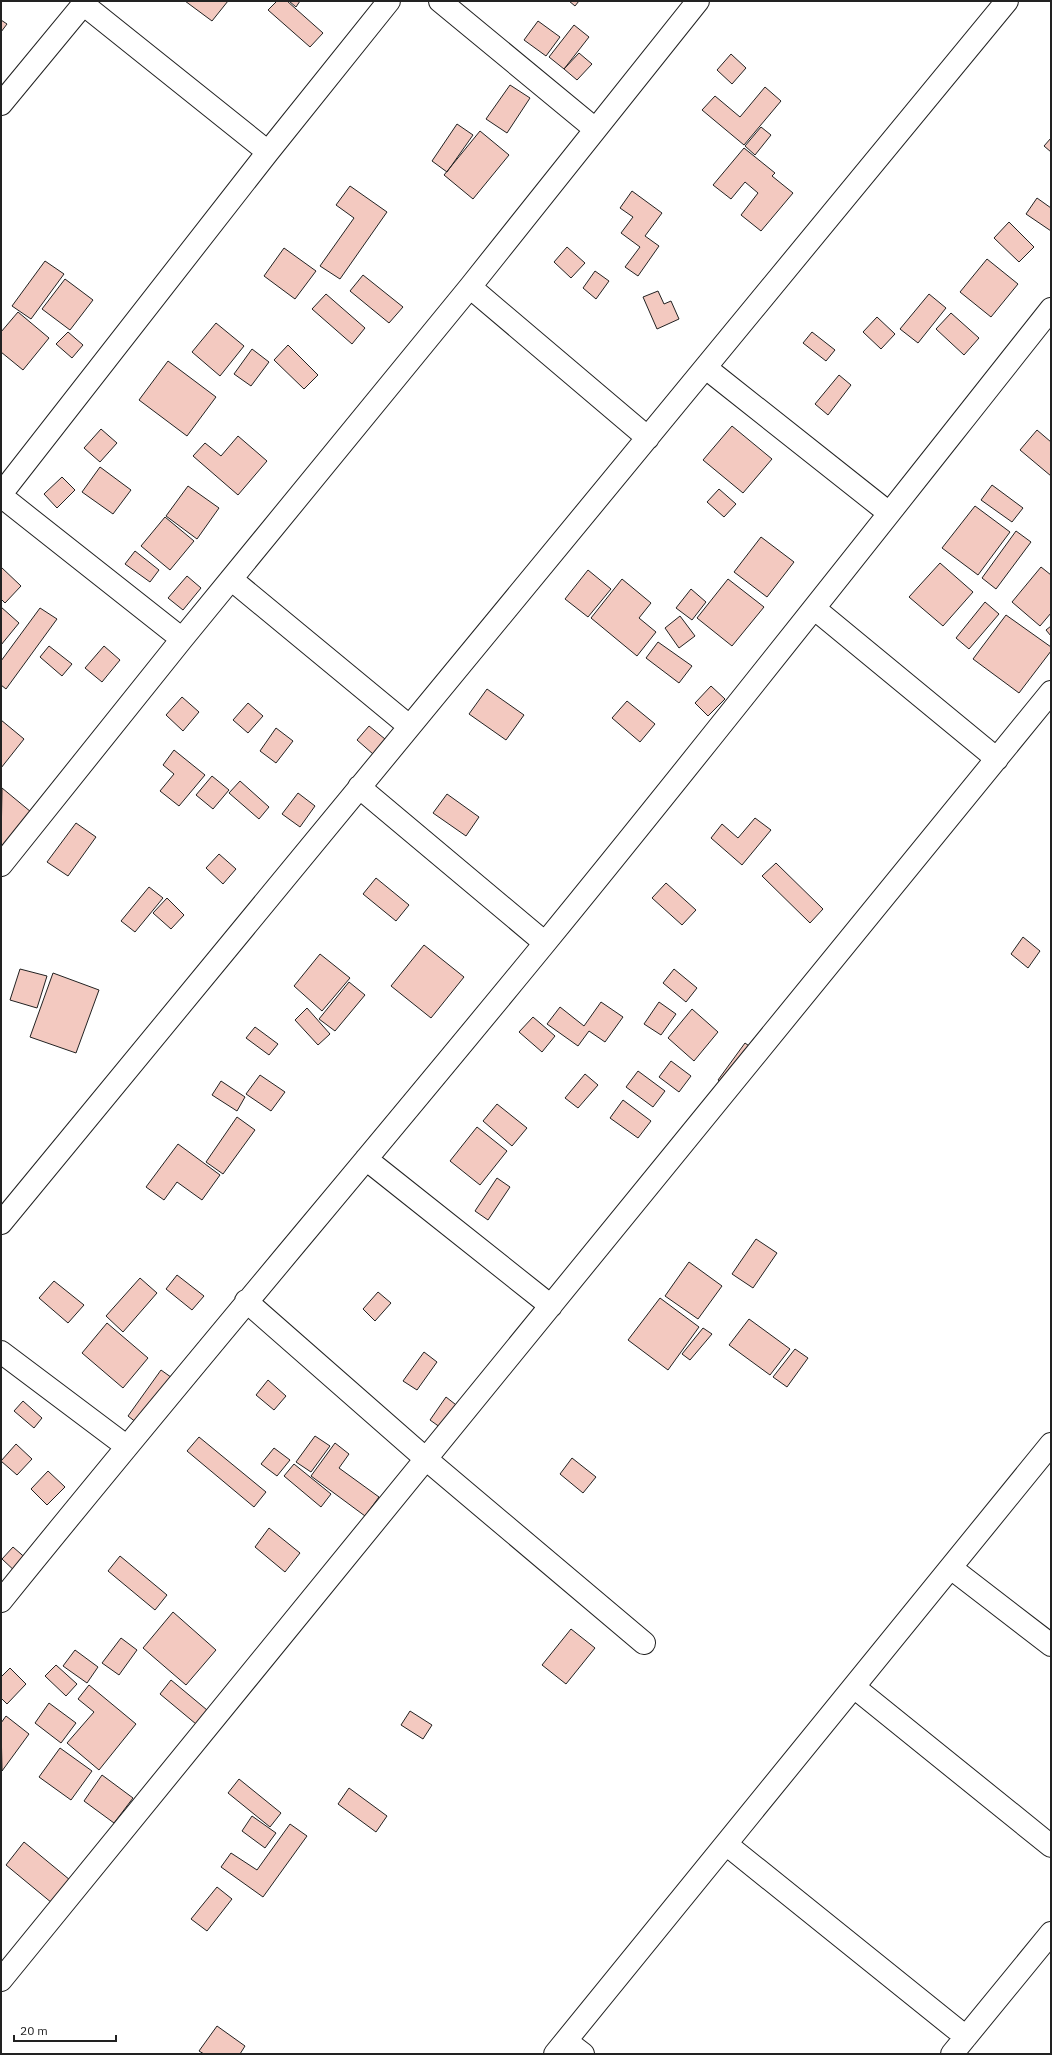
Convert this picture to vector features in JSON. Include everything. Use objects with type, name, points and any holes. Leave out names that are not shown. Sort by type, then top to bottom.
[{"type":"street","points":[[182,639],[1,495],[268,152],[389,1]]},
{"type":"street","points":[[440,1],[595,128]]},
{"type":"street","points":[[1,865],[182,639],[470,288],[595,128],[698,1]]},
{"type":"street","points":[[1,1223],[1007,1]]},
{"type":"street","points":[[1,104],[84,3],[268,152]]},
{"type":"street","points":[[470,288],[648,438]]},
{"type":"street","points":[[1,1601],[126,1446],[545,942],[815,609],[1051,309]]},
{"type":"street","points":[[706,368],[889,513]]},
{"type":"street","points":[[232,579],[409,726]]},
{"type":"street","points":[[815,609],[997,759]]},
{"type":"street","points":[[1,1980],[1051,692]]},
{"type":"street","points":[[359,787],[545,942]]},
{"type":"street","points":[[366,1159],[551,1306]]},
{"type":"street","points":[[246,1301],[426,1459],[644,1642]]},
{"type":"street","points":[[1,1352],[126,1446]]},
{"type":"street","points":[[583,2054],[561,2048],[1051,1444]]},
{"type":"street","points":[[951,1568],[1051,1645]]},
{"type":"street","points":[[854,1687],[1051,1846]]},
{"type":"street","points":[[726,1844],[966,2037]]},
{"type":"street","points":[[952,2054],[1051,1933]]},
{"type":"building","points":[[185,1],[228,1],[212,21]]},
{"type":"building","points":[[277,1],[287,1],[323,33],[310,47],[268,10]]},
{"type":"building","points":[[289,1],[300,1],[296,7]]},
{"type":"building","points":[[569,1],[579,1],[575,6]]},
{"type":"building","points":[[1,20],[7,24],[1,32]]},
{"type":"building","points":[[538,21],[560,37],[546,56],[524,40]]},
{"type":"building","points":[[574,25],[589,37],[564,69],[549,57]]},
{"type":"building","points":[[579,53],[592,64],[577,80],[564,69]]},
{"type":"building","points":[[731,54],[746,68],[732,84],[717,70]]},
{"type":"building","points":[[510,85],[530,98],[507,133],[486,119]]},
{"type":"building","points":[[765,87],[781,101],[744,145],[702,110],[715,96],[740,117]]},
{"type":"building","points":[[457,124],[473,135],[447,172],[432,161]]},
{"type":"building","points":[[761,127],[771,135],[755,155],[745,146]]},
{"type":"building","points":[[480,131],[509,155],[473,199],[444,175]]},
{"type":"building","points":[[1051,138],[1051,152],[1044,146]]},
{"type":"building","points":[[744,148],[775,173],[772,176],[793,193],[761,231],[741,215],[758,193],[745,182],[731,199],[713,185]]},
{"type":"building","points":[[350,186],[387,212],[340,279],[320,266],[354,218],[336,205]]},
{"type":"building","points":[[632,191],[662,213],[645,236],[659,246],[638,276],[625,267],[640,247],[621,233],[633,217],[620,208]]},
{"type":"building","points":[[1037,198],[1051,208],[1051,231],[1026,214]]},
{"type":"building","points":[[1009,222],[1034,247],[1019,262],[994,238]]},
{"type":"building","points":[[567,247],[585,263],[571,278],[554,262]]},
{"type":"building","points":[[284,248],[316,271],[295,299],[264,276]]},
{"type":"building","points":[[987,259],[1018,284],[991,317],[960,292]]},
{"type":"building","points":[[45,261],[64,274],[31,319],[12,306]]},
{"type":"building","points":[[595,271],[609,281],[596,299],[583,288]]},
{"type":"building","points":[[363,275],[403,307],[389,323],[350,291]]},
{"type":"building","points":[[65,279],[93,300],[70,330],[42,309]]},
{"type":"building","points":[[658,291],[664,304],[671,301],[679,319],[657,329],[643,297]]},
{"type":"building","points":[[326,294],[365,328],[352,344],[312,309]]},
{"type":"building","points":[[929,294],[946,308],[918,343],[900,329]]},
{"type":"building","points":[[18,312],[49,338],[23,370],[1,352],[1,332]]},
{"type":"building","points":[[951,313],[979,338],[964,355],[936,329]]},
{"type":"building","points":[[877,317],[895,334],[881,349],[863,332]]},
{"type":"building","points":[[216,323],[244,346],[220,376],[192,352]]},
{"type":"building","points":[[68,332],[83,345],[72,358],[56,344]]},
{"type":"building","points":[[812,332],[835,350],[826,361],[803,343]]},
{"type":"building","points":[[288,345],[318,375],[304,389],[274,360]]},
{"type":"building","points":[[252,349],[269,362],[251,386],[234,374]]},
{"type":"building","points":[[168,361],[216,397],[187,436],[139,400]]},
{"type":"building","points":[[839,375],[851,385],[828,415],[815,404]]},
{"type":"building","points":[[732,426],[772,459],[743,493],[703,460]]},
{"type":"building","points":[[101,429],[117,443],[100,462],[84,448]]},
{"type":"building","points":[[1037,430],[1051,442],[1051,476],[1020,450]]},
{"type":"building","points":[[238,436],[267,461],[238,495],[193,456],[205,443],[221,456]]},
{"type":"building","points":[[100,467],[131,490],[113,514],[82,492]]},
{"type":"building","points":[[62,477],[75,490],[57,508],[44,494]]},
{"type":"building","points":[[992,485],[1023,508],[1012,522],[981,500]]},
{"type":"building","points":[[188,486],[219,508],[197,539],[166,516]]},
{"type":"building","points":[[719,489],[736,504],[724,517],[707,502]]},
{"type":"building","points":[[975,506],[1010,532],[978,575],[942,548]]},
{"type":"building","points":[[165,517],[194,541],[170,570],[141,546]]},
{"type":"building","points":[[1016,531],[1031,542],[996,589],[982,578]]},
{"type":"building","points":[[761,537],[794,562],[767,597],[734,572]]},
{"type":"building","points":[[135,551],[159,570],[150,582],[125,564]]},
{"type":"building","points":[[940,563],[973,592],[943,626],[909,597]]},
{"type":"building","points":[[1,567],[21,586],[5,603],[1,599]]},
{"type":"building","points":[[1041,567],[1051,575],[1051,613],[1040,626],[1012,602]]},
{"type":"building","points":[[588,570],[611,589],[588,617],[565,599]]},
{"type":"building","points":[[187,576],[201,588],[183,610],[168,598]]},
{"type":"building","points":[[622,579],[651,603],[639,618],[656,632],[637,656],[591,618]]},
{"type":"building","points":[[728,579],[764,607],[732,646],[697,618]]},
{"type":"building","points":[[691,589],[706,602],[692,620],[676,608]]},
{"type":"building","points":[[985,602],[999,614],[969,649],[956,638]]},
{"type":"building","points":[[1,607],[19,623],[1,645]]},
{"type":"building","points":[[40,608],[57,619],[6,689],[1,685],[1,661]]},
{"type":"building","points":[[1006,615],[1051,647],[1051,651],[1019,693],[973,659]]},
{"type":"building","points":[[680,616],[695,636],[679,648],[665,628]]},
{"type":"building","points":[[1051,626],[1051,636],[1046,630]]},
{"type":"building","points":[[658,642],[692,666],[679,683],[646,658]]},
{"type":"building","points":[[49,646],[72,664],[62,676],[40,657]]},
{"type":"building","points":[[104,646],[120,660],[102,682],[85,668]]},
{"type":"building","points":[[711,686],[725,699],[708,716],[695,703]]},
{"type":"building","points":[[487,689],[524,715],[506,740],[469,714]]},
{"type":"building","points":[[182,697],[199,712],[183,731],[166,715]]},
{"type":"building","points":[[627,701],[655,724],[640,742],[612,718]]},
{"type":"building","points":[[248,703],[263,716],[248,733],[233,720]]},
{"type":"building","points":[[1,720],[24,739],[1,768]]},
{"type":"building","points":[[369,726],[385,739],[373,754],[357,740]]},
{"type":"building","points":[[276,728],[293,741],[276,763],[260,751]]},
{"type":"building","points":[[174,750],[205,775],[179,806],[160,791],[174,774],[163,765]]},
{"type":"building","points":[[212,776],[229,790],[213,809],[196,795]]},
{"type":"building","points":[[240,781],[269,807],[259,819],[229,793]]},
{"type":"building","points":[[2,788],[31,812],[2,846],[1,845]]},
{"type":"building","points":[[298,793],[315,806],[300,827],[282,814]]},
{"type":"building","points":[[447,794],[479,817],[466,836],[433,813]]},
{"type":"building","points":[[755,818],[771,830],[742,865],[711,838],[722,824],[738,838]]},
{"type":"building","points":[[76,823],[96,837],[68,876],[47,862]]},
{"type":"building","points":[[219,854],[236,869],[223,884],[206,868]]},
{"type":"building","points":[[776,863],[823,909],[810,923],[762,876]]},
{"type":"building","points":[[376,878],[409,905],[396,921],[363,894]]},
{"type":"building","points":[[666,883],[696,910],[682,925],[652,898]]},
{"type":"building","points":[[149,887],[163,898],[135,932],[121,921]]},
{"type":"building","points":[[167,898],[184,915],[171,929],[153,913]]},
{"type":"building","points":[[1023,937],[1040,951],[1028,968],[1011,954]]},
{"type":"building","points":[[424,945],[464,977],[431,1018],[391,986]]},
{"type":"building","points":[[320,954],[350,978],[322,1011],[294,986]]},
{"type":"building","points":[[20,969],[47,976],[37,1008],[10,1000]]},
{"type":"building","points":[[674,969],[697,988],[686,1002],[663,983]]},
{"type":"building","points":[[53,973],[99,990],[76,1053],[30,1037]]},
{"type":"building","points":[[349,982],[365,995],[335,1031],[319,1019]]},
{"type":"building","points":[[601,1002],[623,1017],[605,1042],[589,1031],[578,1046],[547,1024],[560,1007],[584,1026]]},
{"type":"building","points":[[659,1002],[676,1014],[661,1035],[644,1024]]},
{"type":"building","points":[[307,1008],[330,1034],[318,1045],[295,1020]]},
{"type":"building","points":[[692,1009],[718,1032],[694,1061],[668,1038]]},
{"type":"building","points":[[533,1017],[555,1036],[542,1052],[519,1032]]},
{"type":"building","points":[[255,1027],[278,1044],[269,1055],[246,1038]]},
{"type":"building","points":[[745,1043],[756,1051],[729,1088],[718,1080]]},
{"type":"building","points":[[671,1061],[691,1076],[679,1092],[659,1077]]},
{"type":"building","points":[[638,1071],[665,1091],[653,1107],[626,1087]]},
{"type":"building","points":[[585,1074],[598,1085],[578,1108],[565,1098]]},
{"type":"building","points":[[260,1075],[285,1092],[271,1111],[246,1094]]},
{"type":"building","points":[[221,1081],[245,1097],[237,1111],[212,1095]]},
{"type":"building","points":[[623,1100],[651,1121],[638,1138],[610,1118]]},
{"type":"building","points":[[497,1104],[527,1128],[512,1146],[483,1121]]},
{"type":"building","points":[[237,1117],[255,1130],[223,1174],[206,1162]]},
{"type":"building","points":[[477,1127],[507,1151],[480,1185],[450,1161]]},
{"type":"building","points":[[178,1144],[220,1175],[202,1200],[177,1182],[164,1200],[146,1187]]},
{"type":"building","points":[[497,1178],[510,1187],[488,1220],[475,1211]]},
{"type":"building","points":[[756,1239],[777,1253],[753,1288],[732,1274]]},
{"type":"building","points":[[689,1262],[722,1286],[698,1319],[665,1296]]},
{"type":"building","points":[[177,1275],[204,1296],[192,1310],[166,1289]]},
{"type":"building","points":[[140,1278],[157,1293],[123,1332],[106,1316]]},
{"type":"building","points":[[54,1281],[84,1305],[68,1323],[39,1298]]},
{"type":"building","points":[[378,1292],[391,1303],[375,1321],[363,1309]]},
{"type":"building","points":[[660,1298],[699,1327],[668,1370],[628,1340]]},
{"type":"building","points":[[749,1319],[790,1349],[770,1375],[729,1345]]},
{"type":"building","points":[[107,1323],[148,1358],[123,1388],[82,1353]]},
{"type":"building","points":[[703,1328],[712,1334],[690,1360],[682,1354]]},
{"type":"building","points":[[795,1349],[808,1358],[787,1387],[773,1377]]},
{"type":"building","points":[[424,1352],[437,1362],[417,1390],[403,1381]]},
{"type":"building","points":[[161,1370],[175,1380],[141,1426],[128,1416]]},
{"type":"building","points":[[268,1380],[286,1396],[274,1410],[256,1395]]},
{"type":"building","points":[[446,1397],[460,1408],[444,1430],[430,1420]]},
{"type":"building","points":[[23,1401],[42,1418],[34,1428],[14,1411]]},
{"type":"building","points":[[315,1436],[330,1446],[311,1472],[296,1462]]},
{"type":"building","points":[[199,1437],[266,1492],[254,1507],[187,1451]]},
{"type":"building","points":[[335,1443],[349,1454],[339,1468],[379,1497],[365,1516],[311,1476]]},
{"type":"building","points":[[16,1444],[32,1459],[17,1475],[1,1461]]},
{"type":"building","points":[[274,1448],[290,1460],[277,1476],[261,1464]]},
{"type":"building","points":[[572,1458],[596,1477],[583,1493],[560,1474]]},
{"type":"building","points":[[294,1464],[331,1494],[321,1507],[284,1476]]},
{"type":"building","points":[[48,1471],[65,1487],[47,1505],[31,1489]]},
{"type":"building","points":[[269,1528],[300,1553],[285,1572],[255,1547]]},
{"type":"building","points":[[13,1547],[29,1561],[18,1574],[2,1559]]},
{"type":"building","points":[[120,1556],[167,1595],[155,1610],[108,1571]]},
{"type":"building","points":[[173,1612],[216,1650],[186,1685],[143,1648]]},
{"type":"building","points":[[571,1629],[595,1648],[566,1684],[542,1665]]},
{"type":"building","points":[[121,1638],[137,1650],[119,1675],[102,1663]]},
{"type":"building","points":[[75,1650],[98,1667],[87,1683],[63,1666]]},
{"type":"building","points":[[56,1665],[77,1684],[66,1696],[45,1676]]},
{"type":"building","points":[[10,1668],[26,1684],[7,1704],[1,1698],[1,1677]]},
{"type":"building","points":[[171,1680],[207,1710],[196,1724],[160,1694]]},
{"type":"building","points":[[89,1685],[136,1724],[99,1770],[67,1743],[94,1712],[78,1699]]},
{"type":"building","points":[[49,1703],[76,1723],[61,1743],[35,1723]]},
{"type":"building","points":[[410,1711],[432,1725],[423,1739],[401,1725]]},
{"type":"building","points":[[6,1716],[29,1734],[2,1771],[1,1723]]},
{"type":"building","points":[[60,1748],[92,1771],[71,1800],[39,1777]]},
{"type":"building","points":[[102,1775],[133,1798],[114,1823],[84,1801]]},
{"type":"building","points":[[239,1779],[281,1813],[270,1827],[228,1793]]},
{"type":"building","points":[[349,1788],[387,1816],[376,1832],[338,1804]]},
{"type":"building","points":[[252,1816],[276,1833],[265,1848],[242,1831]]},
{"type":"building","points":[[290,1824],[307,1836],[263,1897],[221,1867],[231,1853],[257,1870]]},
{"type":"building","points":[[24,1842],[70,1880],[52,1903],[6,1865]]},
{"type":"building","points":[[217,1887],[232,1899],[207,1931],[191,1919]]},
{"type":"building","points":[[217,2026],[245,2046],[240,2054],[204,2054],[199,2051]]}]
